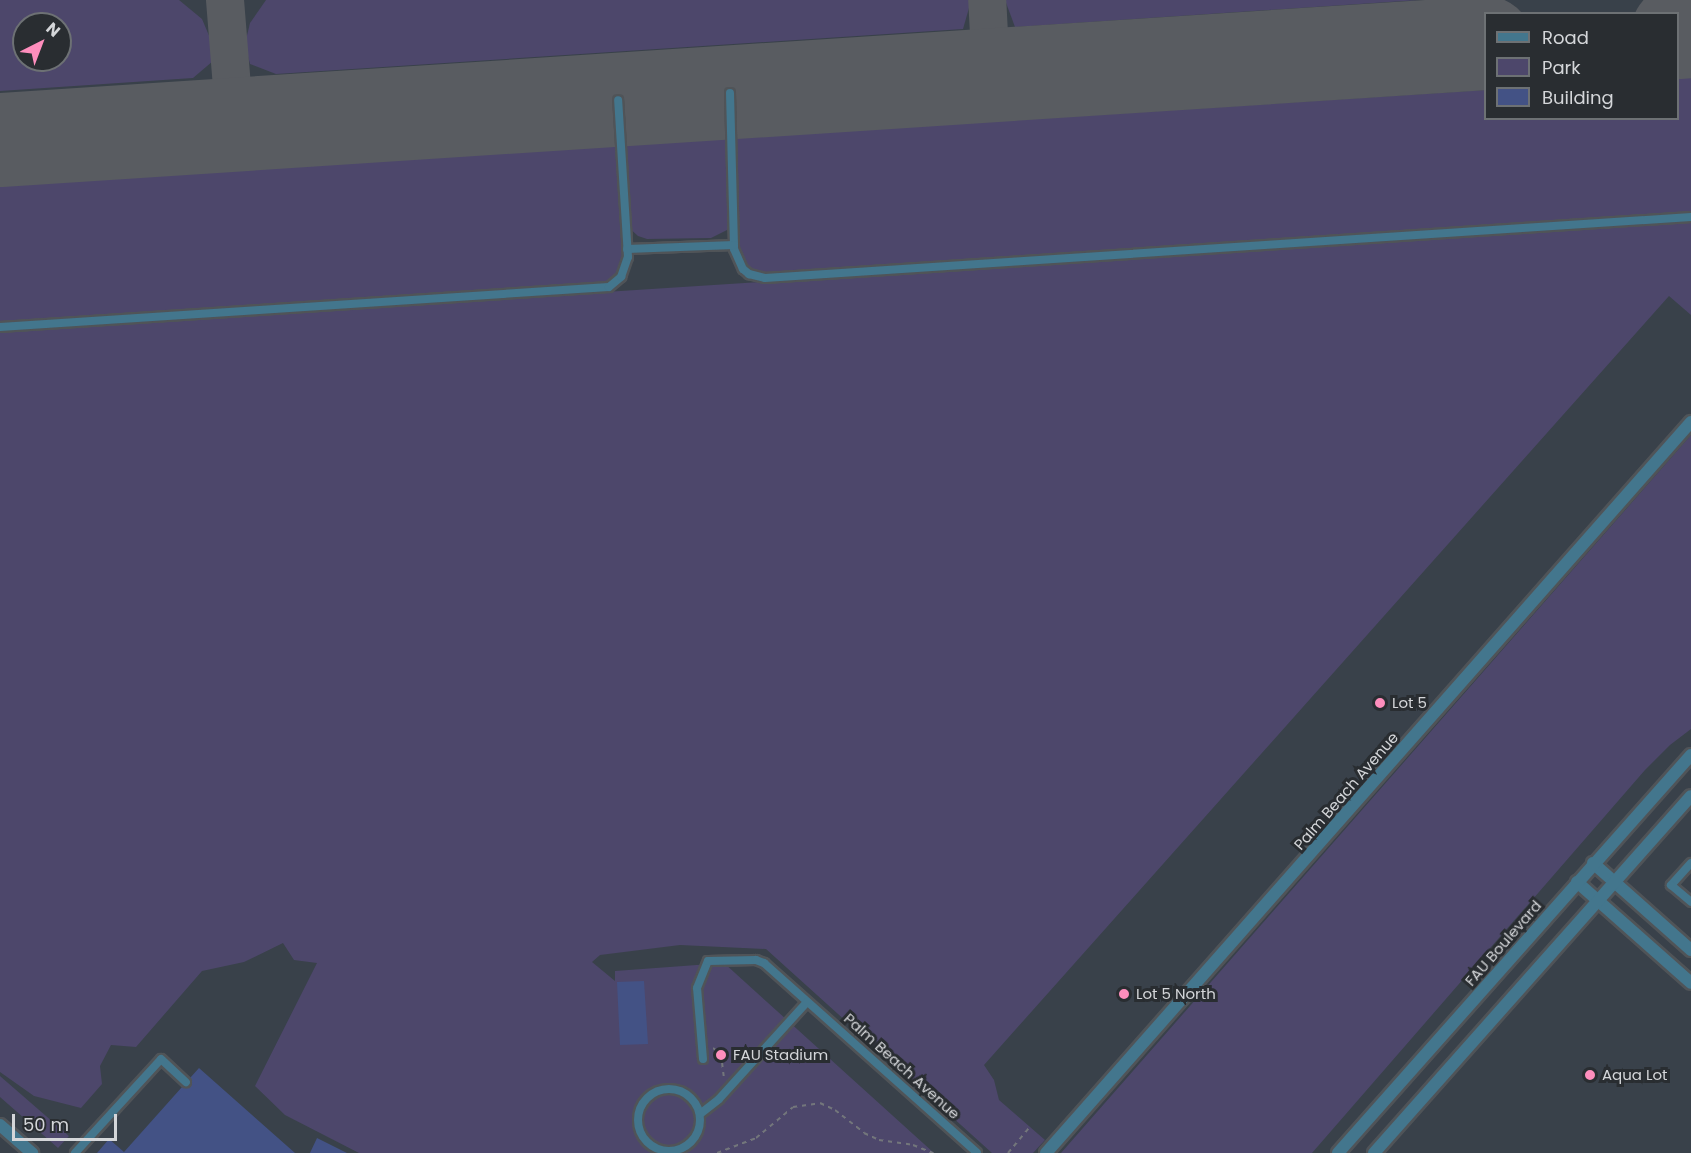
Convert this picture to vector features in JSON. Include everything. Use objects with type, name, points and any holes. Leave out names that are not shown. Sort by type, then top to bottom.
[{"type":"street","name":"Palm Beach Avenue","points":[[1046,1153],[1691,422]]},
{"type":"street","name":"FAU Boulevard","points":[[1338,1153],[1691,755]]},
{"type":"street","points":[[1374,1153],[1691,796]]},
{"type":"street","points":[[1593,863],[1691,950]]},
{"type":"street","points":[[1577,882],[1691,982]]},
{"type":"street","points":[[0,1125],[32,1153]]},
{"type":"lane","points":[[730,93],[734,244],[737,259],[743,269],[749,274],[765,278],[1691,217]]},
{"type":"lane","points":[[0,327],[600,289],[615,283],[626,267],[627,249],[618,100]]},
{"type":"lane","points":[[627,249],[734,244]]},
{"type":"lane","points":[[1691,862],[1671,885],[1691,902]]},
{"type":"lane","name":"Palm Beach Avenue","points":[[701,1038],[697,988],[708,961],[744,959],[764,963],[977,1153]]},
{"type":"lane","points":[[700,1114],[725,1093],[807,1002]]},
{"type":"lane","points":[[701,1038],[704,1059]]},
{"type":"lane","points":[[75,1153],[161,1059],[186,1082]]},
{"type":"lane","points":[[674,1089],[686,1094],[695,1102],[700,1114],[700,1126],[695,1138],[677,1152],[665,1151],[645,1141],[639,1130],[638,1118],[641,1106],[650,1096],[661,1090],[674,1089]]},
{"type":"path","points":[[701,1038],[721,1054],[725,1093]]},
{"type":"path","points":[[717,1153],[756,1138],[784,1113],[806,1103],[820,1103],[835,1110],[864,1133],[879,1140],[913,1145],[933,1153]]},
{"type":"path","points":[[1008,1153],[1029,1128]]},
{"type":"shaded area","points":[[0,0],[1691,0],[1691,1153],[0,1153]]},
{"type":"green space","points":[[0,0],[179,0],[202,19],[213,45],[213,61],[193,78],[0,91]]},
{"type":"green space","points":[[266,0],[971,1],[963,29],[276,74],[250,64],[245,44],[250,23]]},
{"type":"green space","points":[[1005,0],[1419,0],[1015,27]]},
{"type":"green space","points":[[1691,77],[1691,217],[757,277],[737,259],[732,221],[727,230],[711,238],[647,239],[638,236],[626,225],[628,257],[616,283],[0,327],[0,185],[1484,90],[1484,120],[1679,120],[1679,78]]},
{"type":"green space","points":[[1691,222],[1691,315],[1669,296],[984,1065],[994,1080],[999,1100],[1045,1140],[1033,1153],[992,1153],[766,949],[680,945],[600,955],[592,962],[615,981],[615,971],[724,963],[934,1153],[359,1153],[285,1115],[255,1086],[317,963],[294,960],[283,943],[244,962],[202,971],[136,1047],[111,1045],[100,1066],[102,1084],[81,1108],[34,1096],[0,1072],[0,331]]},
{"type":"green space","points":[[1691,435],[1691,729],[1670,745],[1645,770],[1312,1153],[1061,1153]]},
{"type":"green space","points":[[0,1076],[69,1136],[58,1148],[0,1097]]},
{"type":"building","points":[[644,981],[648,1044],[620,1045],[617,982]]},
{"type":"building","points":[[199,1068],[295,1153],[97,1153],[109,1139],[124,1152],[182,1087],[191,1086],[190,1078]]},
{"type":"building","points":[[317,1138],[347,1153],[310,1153]]},
{"type":"taxiway","points":[[225,0],[235,125]]},
{"type":"taxiway","points":[[953,79],[973,67],[987,48],[989,34],[987,0]]},
{"type":"taxiway","points":[[1444,0],[1448,13],[1458,30],[1476,42],[1484,43]]},
{"type":"taxiway","points":[[1412,48],[1421,44],[1437,30],[1444,10],[1444,0]]},
{"type":"taxiway","points":[[989,34],[994,49],[1002,58],[1013,68],[1030,74]]},
{"type":"runway","points":[[1679,32],[1691,31]]},
{"type":"runway","points":[[0,140],[1484,43]]},
{"type":"place","name":"Lot 5","points":[[1380,703]]},
{"type":"place","name":"Lot 5 North","points":[[1124,994]]},
{"type":"place","name":"FAU Stadium","points":[[721,1055]]},
{"type":"place","name":"Aqua Lot","points":[[1590,1075]]}]
